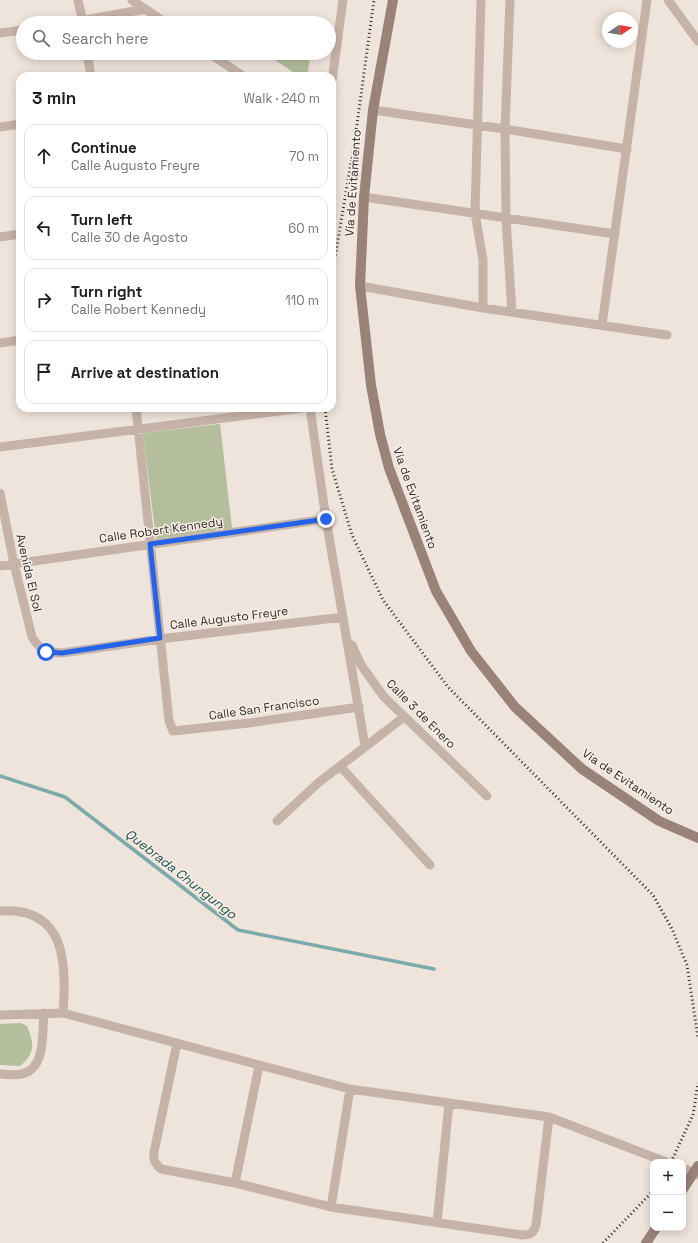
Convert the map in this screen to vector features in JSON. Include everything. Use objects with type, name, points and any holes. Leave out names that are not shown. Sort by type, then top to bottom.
[{"type":"main road","name":"Vía de Evitamiento","points":[[392,0],[372,110],[364,197],[360,286],[371,385],[380,434],[389,468],[436,590],[471,651],[515,707],[582,769],[659,821],[698,838]]},
{"type":"main road","points":[[686,1185],[697,1171]]},
{"type":"main road","points":[[646,1243],[654,1231]]},
{"type":"street","points":[[78,0],[82,16]]},
{"type":"street","points":[[132,0],[156,16]]},
{"type":"street","points":[[336,52],[343,0]]},
{"type":"street","points":[[481,0],[475,213],[483,260],[483,308]]},
{"type":"street","points":[[510,0],[506,129],[506,218],[512,312]]},
{"type":"street","points":[[602,325],[647,0]]},
{"type":"street","points":[[668,0],[698,40]]},
{"type":"street","points":[[112,16],[145,9]]},
{"type":"street","points":[[0,33],[16,31]]},
{"type":"street","points":[[88,60],[90,72]]},
{"type":"street","points":[[219,60],[237,72]]},
{"type":"street","points":[[333,72],[335,60]]},
{"type":"street","points":[[372,110],[506,129],[627,149]]},
{"type":"street","points":[[0,127],[16,125]]},
{"type":"street","points":[[364,197],[615,234]]},
{"type":"street","points":[[0,236],[16,234]]},
{"type":"street","points":[[360,286],[483,308],[667,335]]},
{"type":"street","points":[[0,343],[16,341]]},
{"type":"street","points":[[137,412],[160,638]]},
{"type":"street","points":[[0,447],[139,431],[275,412]]},
{"type":"street","points":[[311,412],[326,519],[359,707],[364,746]]},
{"type":"street","name":"Avenida El Sol","points":[[0,493],[14,564],[32,637],[38,647],[46,652]]},
{"type":"street","name":"Calle Robert Kennedy","points":[[0,566],[326,519]]},
{"type":"street","name":"Calle Augusto Freyre","points":[[46,652],[62,653],[160,638],[343,617]]},
{"type":"street","name":"Calle 3 de Enero","points":[[343,617],[354,652],[361,665],[384,697],[487,796]]},
{"type":"street","name":"Calle San Francisco","points":[[160,638],[170,721],[173,731],[249,723],[359,707]]},
{"type":"street","points":[[277,821],[299,798],[364,746],[404,717]]},
{"type":"street","points":[[340,766],[430,865]]},
{"type":"street","points":[[0,911],[30,915],[46,922],[56,935],[62,956],[65,989],[62,1013]]},
{"type":"street","points":[[0,1074],[20,1074],[33,1069],[40,1052],[44,1013]]},
{"type":"street","points":[[0,1015],[62,1013],[258,1066],[350,1089],[549,1117],[659,1159]]},
{"type":"street","points":[[177,1043],[154,1152],[154,1161],[162,1169],[235,1183],[331,1207],[522,1235],[532,1233],[536,1225],[549,1117]]},
{"type":"street","points":[[235,1183],[258,1066]]},
{"type":"street","points":[[331,1207],[350,1089]]},
{"type":"street","points":[[437,1223],[449,1103]]},
{"type":"street","points":[[686,1169],[697,1171]]},
{"type":"green space","points":[[275,60],[310,60],[308,72],[293,72]]},
{"type":"green space","points":[[220,424],[232,528],[156,539],[143,433]]},
{"type":"green space","points":[[21,1023],[27,1026],[31,1038],[32,1048],[29,1057],[20,1066],[0,1065],[0,1024]]},
{"type":"waterway","name":"Quebrada Chungungo","points":[[0,776],[65,797],[238,930],[434,969]]},
{"type":"railway","points":[[336,251],[355,139],[374,0]]},
{"type":"railway","points":[[325,412],[332,469],[352,535],[383,600],[448,687],[653,895],[672,929],[687,965],[698,1038]]},
{"type":"railway","points":[[672,1159],[693,1115],[698,1083]]},
{"type":"railway","points":[[603,1243],[650,1194]]},
{"type":"route","points":[[46,652],[62,653],[160,638],[150,544],[326,519]]}]
